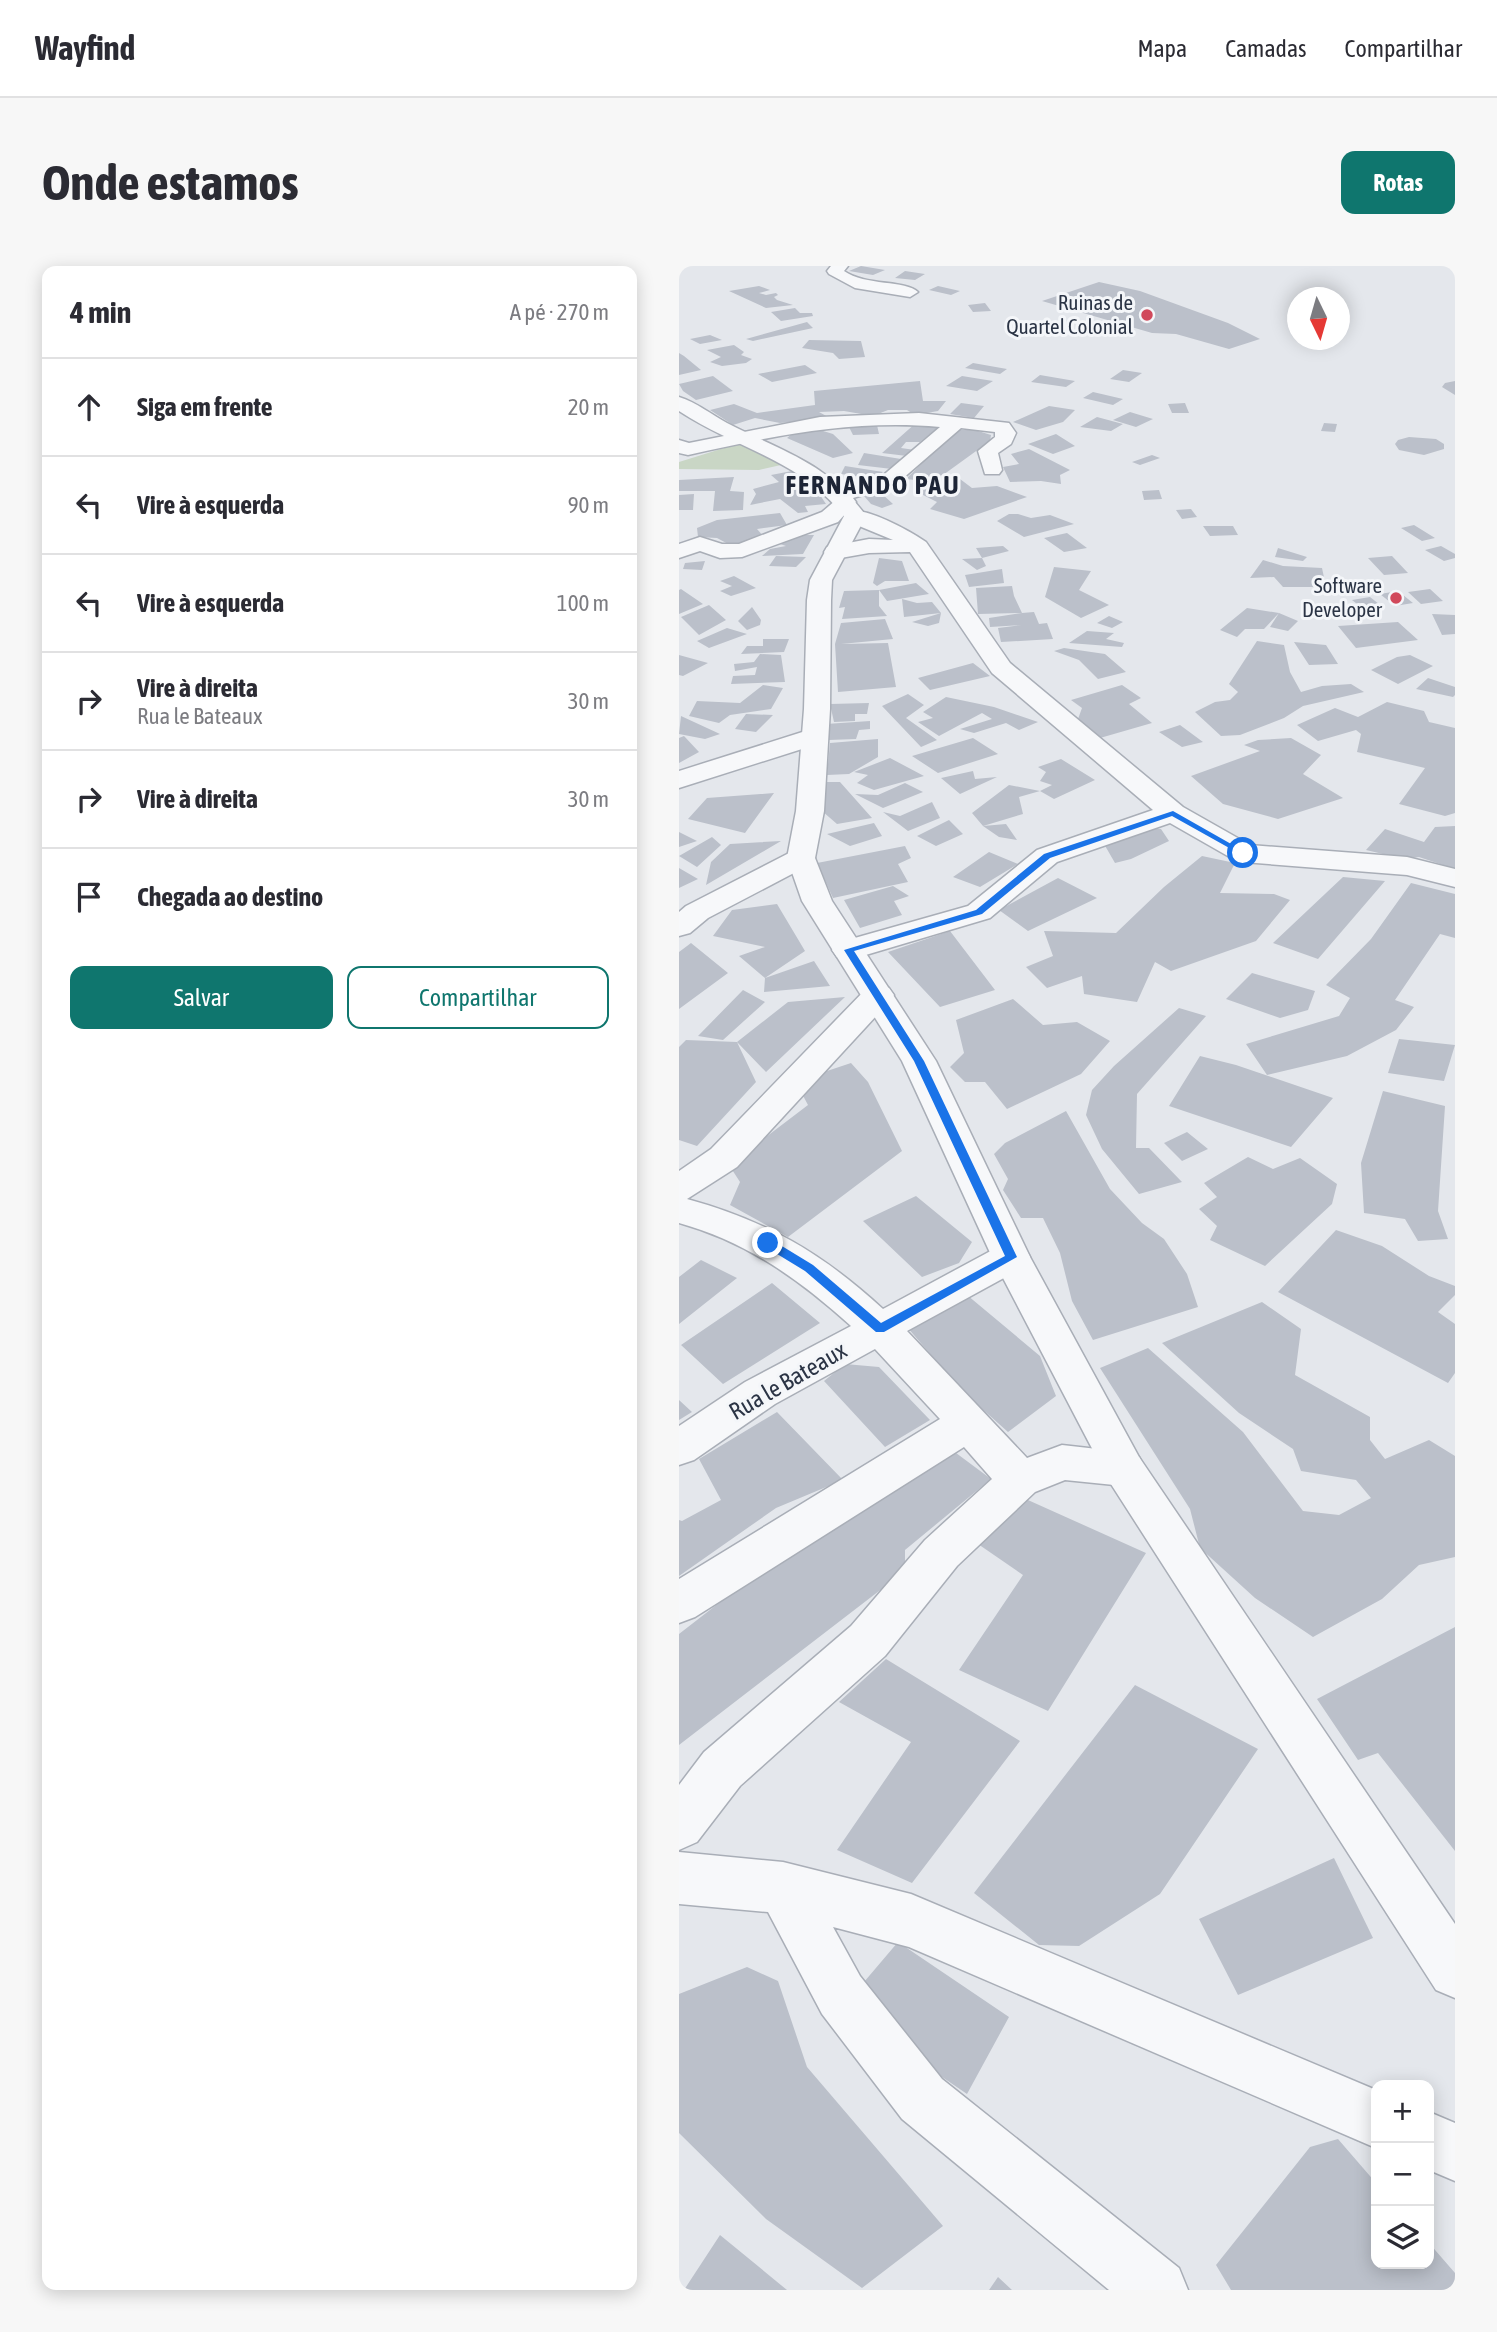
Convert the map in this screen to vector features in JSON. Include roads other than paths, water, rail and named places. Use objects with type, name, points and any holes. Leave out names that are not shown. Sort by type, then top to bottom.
[{"type":"street","points":[[840,266],[835,271],[840,276],[862,285],[910,292]]},
{"type":"street","points":[[679,403],[702,420],[798,463],[825,480],[845,520],[869,546],[898,547],[929,560]]},
{"type":"street","points":[[682,449],[784,426],[851,419],[910,417],[1002,428],[1006,433],[1004,440],[988,451],[992,470]]},
{"type":"street","points":[[957,422],[845,520],[821,580],[810,811],[801,858],[817,901],[919,1061],[1011,1257],[1124,1469],[1452,1961]]},
{"type":"street","points":[[679,551],[700,544],[720,551],[742,550],[830,517],[904,537],[918,547],[929,560],[947,593],[1001,668],[1173,813],[1243,853],[1406,866],[1455,878]]},
{"type":"street","points":[[679,780],[815,736]]},
{"type":"street","points":[[849,950],[979,912],[1047,856],[1173,813]]},
{"type":"street","points":[[679,927],[697,912],[801,858]]},
{"type":"street","points":[[679,1189],[724,1158],[878,995]]},
{"type":"street","points":[[679,1210],[718,1220],[768,1243],[809,1268],[880,1329],[1020,1480]]},
{"type":"street","name":"Rua le Bateaux","points":[[679,1448],[760,1393],[1011,1257]]},
{"type":"street","points":[[679,1603],[968,1423]]},
{"type":"street","points":[[679,1825],[722,1769],[868,1641],[941,1553],[1020,1480],[1062,1462],[1124,1469]]},
{"type":"street","points":[[679,1878],[783,1888],[911,1921],[1371,2117]]},
{"type":"street","points":[[783,1888],[841,1995],[922,2099],[1157,2290]]},
{"type":"street","points":[[1434,2143],[1455,2152]]},
{"type":"place","name":"Ruinas de Quartel Colonial","points":[[1147,315]]},
{"type":"place","name":"Software Developer","points":[[1396,598]]},
{"type":"district","name":"FERNANDO PAU","points":[[873,485]]}]
